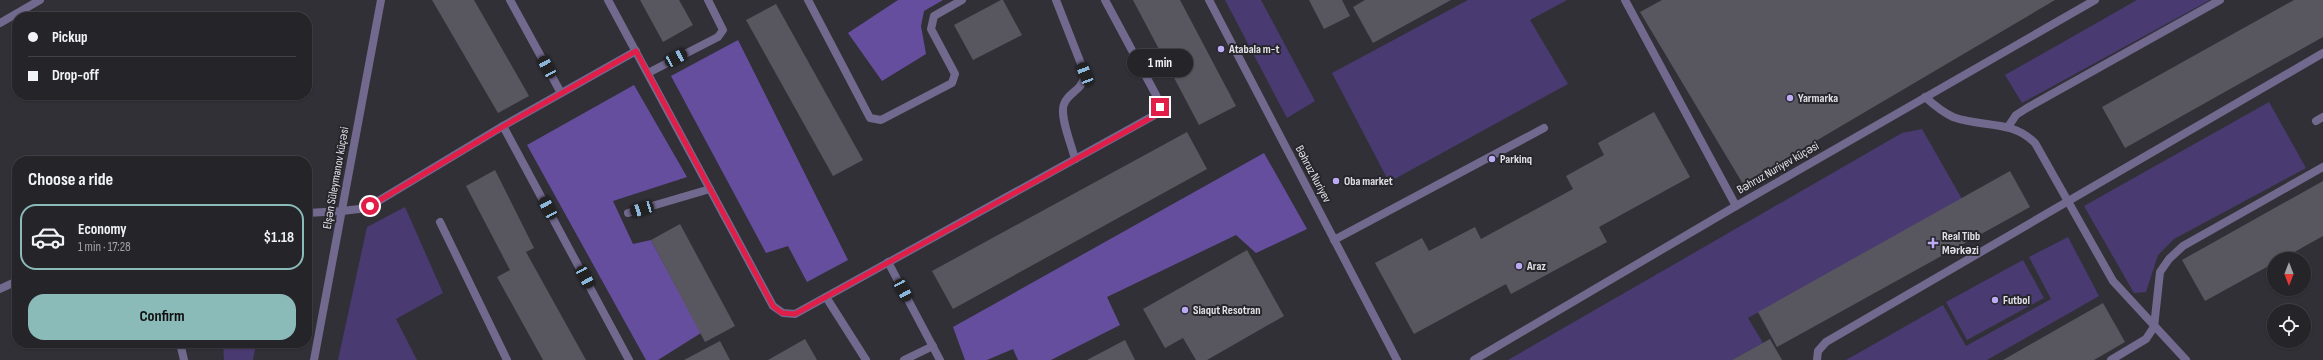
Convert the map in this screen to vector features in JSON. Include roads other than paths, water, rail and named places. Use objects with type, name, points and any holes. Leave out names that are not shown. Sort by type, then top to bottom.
[{"type":"street","points":[[19,12],[40,0]]},
{"type":"street","name":"Elşən Süleymanov küçəsi","points":[[314,360],[380,0]]},
{"type":"street","points":[[510,0],[561,93]]},
{"type":"street","points":[[608,0],[773,306],[782,313],[795,314],[1154,116],[1160,107],[1156,95],[1105,0]]},
{"type":"street","points":[[648,73],[718,37],[723,30],[708,0]]},
{"type":"street","points":[[808,0],[870,118],[881,120],[952,83],[955,74],[931,29],[934,16],[962,0]]},
{"type":"street","points":[[1056,0],[1085,74],[1083,84],[1064,103],[1063,115],[1075,159]]},
{"type":"street","name":"Bəhruz Nuriyev","points":[[1209,0],[1397,360]]},
{"type":"street","points":[[1625,0],[1736,206]]},
{"type":"street","name":"Bəhruz Nuriyev küçəsi","points":[[1474,360],[1736,206],[2095,0]]},
{"type":"street","points":[[2008,127],[2016,115],[2027,108],[2220,0]]},
{"type":"street","points":[[0,23],[12,16]]},
{"type":"street","points":[[312,213],[342,211],[370,206],[504,126],[636,51]]},
{"type":"street","points":[[1817,360],[1818,352],[1826,342],[2323,53]]},
{"type":"street","points":[[1925,97],[1939,110],[1954,117],[2008,127],[2025,133],[2035,143],[2113,281],[2186,360]]},
{"type":"street","points":[[504,126],[629,360]]},
{"type":"street","points":[[1334,240],[1544,128]]},
{"type":"street","points":[[2111,360],[2146,340],[2154,327],[2160,272],[2169,259],[2183,246],[2323,167]]},
{"type":"street","points":[[628,213],[710,188]]},
{"type":"street","points":[[440,222],[507,360]]},
{"type":"street","points":[[888,262],[940,360]]},
{"type":"street","points":[[0,289],[12,283]]},
{"type":"street","points":[[826,297],[866,360]]},
{"type":"street","points":[[904,360],[933,346]]},
{"type":"street","points":[[181,348],[184,360]]},
{"type":"place","name":"Atabala m-t","points":[[1221,49]]},
{"type":"place","name":"Yarmarka","points":[[1790,98]]},
{"type":"place","name":"Parkinq","points":[[1492,159]]},
{"type":"place","name":"Oba market","points":[[1336,181]]},
{"type":"place","name":"Real Tibb Mərkəzi","points":[[1933,243]]},
{"type":"place","name":"Araz","points":[[1519,266]]},
{"type":"place","name":"Futbol","points":[[1995,300]]},
{"type":"place","name":"Siaqut Resotran","points":[[1185,310]]}]
